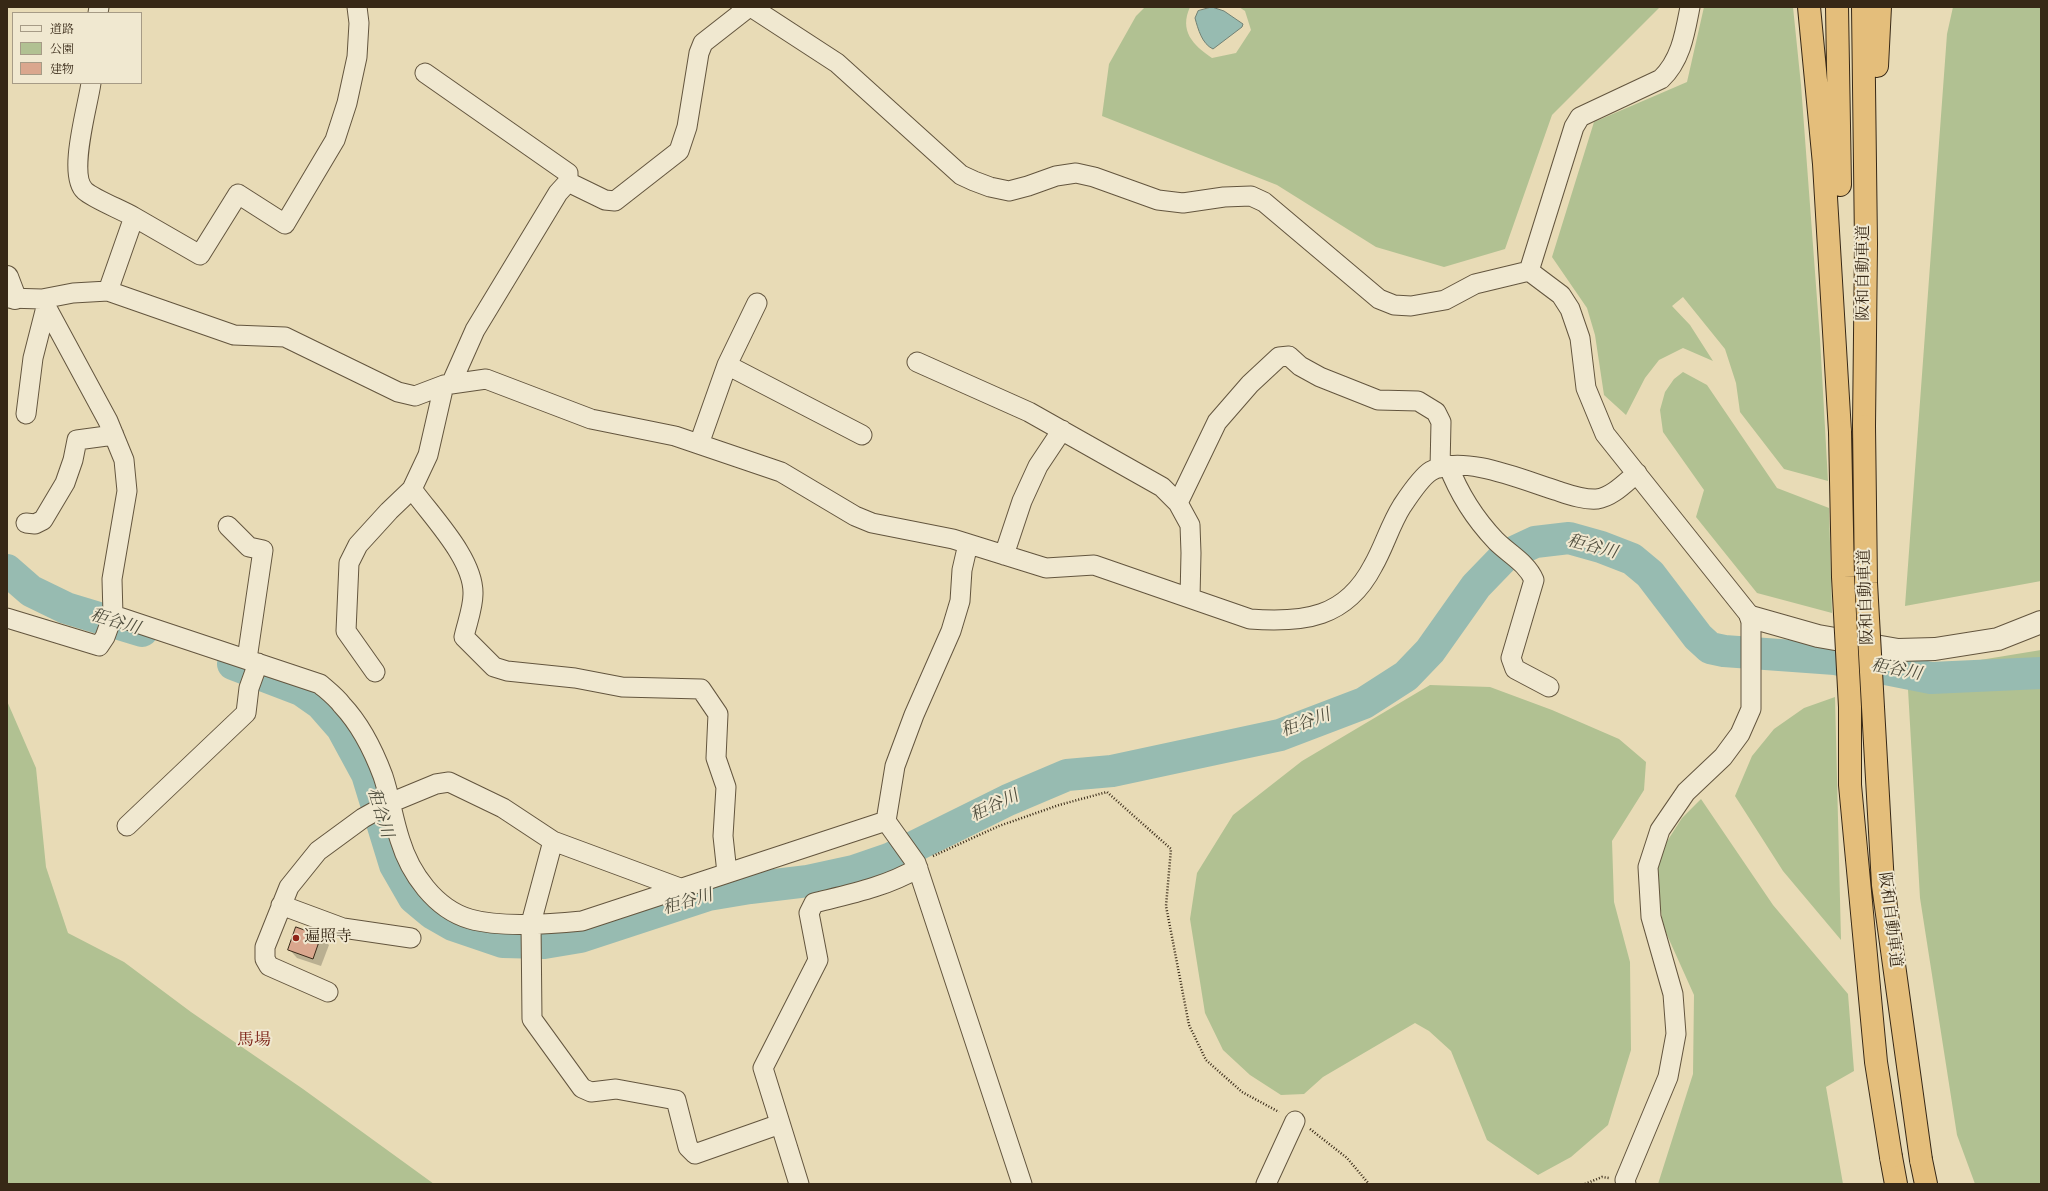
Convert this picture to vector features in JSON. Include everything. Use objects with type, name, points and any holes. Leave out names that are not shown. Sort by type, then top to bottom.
[{"type":"highway","points":[[1809,7],[1824,164],[1840,432]]},
{"type":"highway","name":"阪和自動車道","points":[[1837,7],[1840,229],[1840,432],[1843,577],[1850,707],[1850,785],[1876,1062],[1896,1184]]},
{"type":"highway","name":"阪和自動車道","points":[[1863,7],[1866,244],[1864,426],[1866,584],[1883,885],[1921,1160],[1926,1184]]},
{"type":"highway","points":[[1866,244],[1880,7]]},
{"type":"street","points":[[90,84],[77,160],[77,178],[84,190],[200,255],[238,194],[284,224],[334,140],[337,132],[347,102],[357,57],[359,23],[357,7]]},
{"type":"street","points":[[568,182],[605,200],[615,201],[679,151],[687,127],[699,53],[703,43],[750,7],[837,63],[961,175],[990,187],[1009,191],[1056,176],[1076,173],[1094,177],[1158,200],[1183,204],[1224,197],[1251,196],[1264,202],[1379,299],[1394,306],[1410,306],[1445,300],[1476,284],[1529,271]]},
{"type":"street","points":[[1529,271],[1574,127],[1580,117],[1661,79],[1670,70],[1684,39],[1690,7]]},
{"type":"street","points":[[374,672],[346,631],[348,563],[358,545],[389,510],[412,490],[428,455],[448,385],[475,330],[558,193],[568,182],[568,173],[425,73]]},
{"type":"street","points":[[108,291],[134,217]]},
{"type":"street","points":[[1529,271],[1560,295],[1570,309],[1580,338],[1586,388],[1605,434],[1751,617],[1818,636],[1898,650],[1935,649],[1998,639],[2041,622]]},
{"type":"street","points":[[7,277],[11,298],[44,303],[73,293],[108,291],[234,335],[285,337],[403,393],[415,396],[448,385],[486,379],[592,419],[675,436],[781,472],[855,516],[872,523],[968,544],[1046,568],[1094,564],[1250,619],[1277,621],[1312,618],[1340,606],[1361,587],[1374,566],[1395,517],[1410,495],[1430,472],[1444,467],[1473,465],[1578,497],[1597,499],[1610,494],[1637,473]]},
{"type":"street","points":[[26,414],[33,358],[44,303]]},
{"type":"street","points":[[7,618],[99,646],[105,637],[113,615],[112,579],[126,492],[124,460],[108,421],[44,303]]},
{"type":"street","points":[[698,444],[727,365],[757,303]]},
{"type":"street","points":[[1178,503],[1217,422],[1250,384],[1279,357],[1289,356],[1300,366],[1320,377],[1378,400],[1418,401],[1436,412],[1441,422],[1444,467],[1466,504],[1496,541],[1530,571],[1534,580],[1511,658],[1516,669],[1549,687]]},
{"type":"street","points":[[917,362],[1029,412],[1162,487],[1178,503],[1190,525],[1190,598]]},
{"type":"street","points":[[727,365],[862,435]]},
{"type":"street","points":[[1004,555],[1022,501],[1038,466],[1062,430]]},
{"type":"street","points":[[26,523],[35,524],[43,520],[65,483],[78,440],[114,435]]},
{"type":"street","points":[[412,490],[459,552],[471,577],[473,595],[464,637],[494,667],[507,671],[575,678],[622,687],[701,689],[718,714],[716,758],[726,787],[723,836],[727,873]]},
{"type":"street","points":[[127,826],[246,713],[253,661],[263,550],[249,547],[228,526]]},
{"type":"street","points":[[968,544],[962,570],[960,601],[951,631],[914,715],[895,766],[886,821],[917,866],[1022,1184]]},
{"type":"street","points":[[113,615],[320,684],[343,706],[367,742],[383,776],[388,804],[400,842],[409,862],[434,898],[449,910],[470,919],[498,923],[582,921],[886,821]]},
{"type":"street","points":[[1625,1182],[1668,1077],[1676,1034],[1673,994],[1651,917],[1648,867],[1660,830],[1686,792],[1727,751],[1740,734],[1751,709],[1751,617]]},
{"type":"street","points":[[328,992],[269,966],[265,959],[264,948],[289,887],[318,851],[363,818],[388,804],[436,784],[449,782],[502,808],[553,841],[680,888]]},
{"type":"street","points":[[553,841],[531,923],[532,1019],[582,1088],[591,1092],[616,1089],[676,1100],[688,1147],[695,1154],[780,1124]]},
{"type":"street","points":[[799,1184],[763,1068],[818,960],[809,913],[814,902],[879,886],[902,878],[917,866]]},
{"type":"street","points":[[281,905],[343,928],[411,938]]},
{"type":"street","points":[[1266,1184],[1295,1121]]},
{"type":"path","points":[[917,866],[999,826],[1059,805],[1107,792],[1171,849],[1166,906],[1189,1025],[1206,1060],[1242,1092],[1316,1133],[1347,1158],[1369,1184]]},
{"type":"path","points":[[1585,1184],[1602,1177],[1625,1182]]},
{"type":"green space","points":[[1145,7],[1190,7],[1186,23],[1190,37],[1199,48],[1212,58],[1236,53],[1251,30],[1245,11],[1239,7],[1660,7],[1552,115],[1505,249],[1444,267],[1376,247],[1277,185],[1102,116],[1109,64],[1136,16]]},
{"type":"green space","points":[[1704,7],[1793,7],[1801,85],[1820,339],[1828,481],[1784,469],[1740,412],[1736,383],[1725,349],[1683,297],[1672,306],[1690,325],[1713,361],[1683,348],[1659,360],[1645,378],[1626,415],[1604,395],[1595,335],[1587,308],[1552,257],[1594,122],[1687,82]]},
{"type":"green space","points":[[1953,7],[2041,7],[2041,581],[1905,606],[1947,34]]},
{"type":"green space","points":[[1683,372],[1707,385],[1777,488],[1829,508],[1832,613],[1757,593],[1696,517],[1704,490],[1663,432],[1660,410],[1665,392],[1674,379]]},
{"type":"green space","points":[[2041,650],[2041,1184],[1975,1184],[1957,1135],[1920,898],[1907,672]]},
{"type":"green space","points":[[1430,685],[1490,687],[1552,710],[1619,739],[1646,762],[1644,790],[1612,841],[1614,902],[1630,962],[1631,1050],[1608,1125],[1571,1157],[1538,1175],[1487,1140],[1451,1051],[1429,1031],[1415,1023],[1323,1077],[1304,1094],[1281,1095],[1250,1075],[1223,1050],[1205,1013],[1190,919],[1197,873],[1233,815],[1302,761]]},
{"type":"green space","points":[[1835,697],[1841,940],[1783,871],[1735,796],[1752,756],[1774,729],[1804,708]]},
{"type":"green space","points":[[7,701],[36,768],[46,867],[68,933],[124,962],[191,1012],[303,1089],[434,1184],[7,1184]]},
{"type":"green space","points":[[1701,799],[1773,905],[1848,994],[1854,1071],[1826,1087],[1843,1184],[1658,1184],[1693,1074],[1694,995],[1663,926],[1656,871],[1664,846],[1682,818]]},
{"type":"water","points":[[1212,7],[1224,11],[1243,24],[1242,27],[1213,49],[1203,40],[1195,18],[1198,11]]},
{"type":"building","points":[[296,927],[321,936],[313,959],[288,950]]},
{"type":"waterway","name":"秬谷川","points":[[233,664],[301,690],[321,704],[342,728],[367,774],[395,865],[414,898],[432,913],[453,925],[503,942],[544,943],[580,937],[708,895],[808,881],[854,871],[889,859],[1008,800],[1067,775],[1112,771],[1280,735],[1364,703],[1406,676],[1430,651],[1476,586],[1505,556],[1535,542],[1569,538],[1601,547],[1632,559],[1650,574],[1698,637],[1710,648],[1724,651],[1835,659],[1931,678],[2041,673]]},
{"type":"waterway","name":"秬谷川","points":[[7,570],[31,591],[66,608],[142,631]]},
{"type":"place","name":"遍照寺","points":[[296,938]]},
{"type":"district","name":"馬場","points":[[254,1041]]}]
